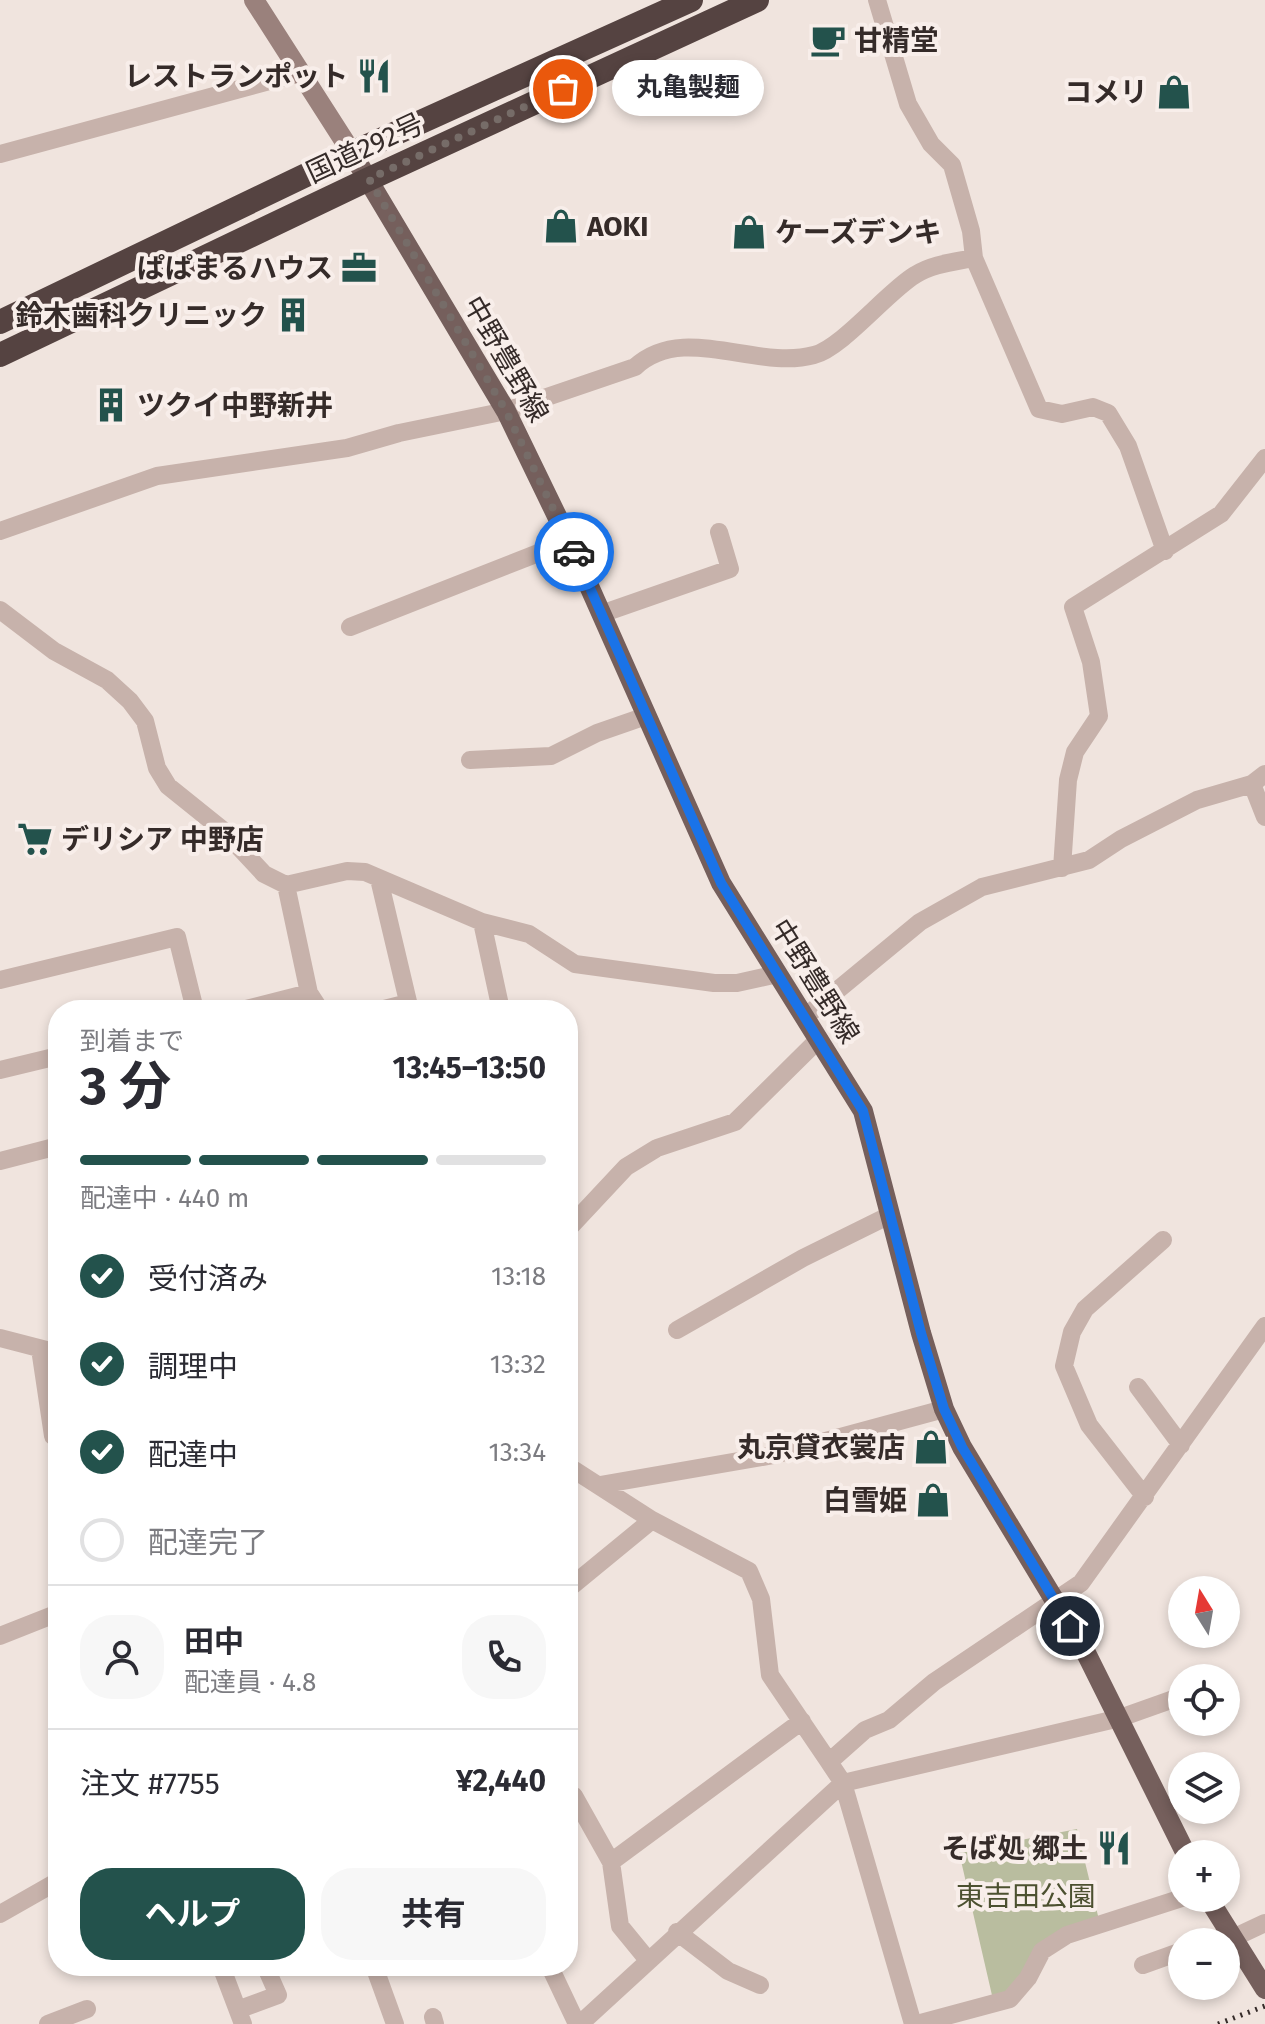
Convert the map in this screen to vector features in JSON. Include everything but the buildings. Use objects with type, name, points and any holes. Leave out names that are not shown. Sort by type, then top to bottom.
[{"type":"highway","name":"国道292号","points":[[0,322],[352,153],[691,0]]},
{"type":"highway","name":"国道292号","points":[[0,355],[369,179],[757,0]]},
{"type":"main road","name":"中野豊野線","points":[[352,153],[506,411],[569,541],[721,883],[863,1111],[944,1409],[962,1447],[1120,1718],[1179,1840]]},
{"type":"main road","points":[[1240,1949],[1265,1989]]},
{"type":"street","points":[[254,0],[352,153]]},
{"type":"street","points":[[877,0],[908,104],[931,144],[952,165],[971,231],[974,258],[1039,409],[1062,414],[1093,407],[1108,413],[1128,446],[1165,551]]},
{"type":"street","points":[[0,154],[299,73]]},
{"type":"street","points":[[0,531],[157,476],[347,448],[399,433],[506,411],[635,367],[647,355],[664,350],[710,348],[781,359],[816,355],[914,275],[943,264],[974,258]]},
{"type":"street","points":[[1062,868],[1068,780],[1075,752],[1099,716],[1091,662],[1073,607],[1221,514],[1265,458]]},
{"type":"street","points":[[601,614],[730,569],[719,532]]},
{"type":"street","points":[[350,627],[569,541]]},
{"type":"street","points":[[0,610],[54,651],[107,680],[130,701],[145,721],[157,768],[168,786],[224,831],[264,874],[286,885],[347,871],[365,872],[482,922],[529,934],[575,964],[714,983],[737,983],[778,974]]},
{"type":"street","points":[[470,760],[551,756],[597,733],[646,716]]},
{"type":"street","points":[[805,1017],[920,922],[982,887],[1089,860],[1121,839],[1197,800],[1259,779],[1265,817]]},
{"type":"street","points":[[379,879],[408,1000]]},
{"type":"street","points":[[286,885],[309,993],[314,1000]]},
{"type":"street","points":[[482,922],[499,1000]]},
{"type":"street","points":[[0,980],[177,937],[193,1000]]},
{"type":"street","points":[[281,1000],[309,993]]},
{"type":"street","points":[[578,1218],[626,1167],[657,1148],[735,1122],[819,1039]]},
{"type":"street","points":[[0,1070],[48,1058]]},
{"type":"street","points":[[0,1161],[48,1149]]},
{"type":"street","points":[[677,1330],[803,1258],[890,1215]]},
{"type":"street","points":[[1145,1497],[1089,1425],[1064,1366],[1072,1332],[1085,1309],[1163,1240]]},
{"type":"street","points":[[829,1762],[865,1730],[889,1720],[934,1682],[1081,1583],[1265,1326]]},
{"type":"street","points":[[0,1338],[48,1351]]},
{"type":"street","points":[[1138,1387],[1181,1445]]},
{"type":"street","points":[[600,1485],[774,1455],[944,1409]]},
{"type":"street","points":[[578,1472],[652,1520],[749,1571],[761,1599],[770,1675],[843,1783],[915,2024],[1010,1999],[1028,1978],[1042,1951],[1067,1935],[1168,1903]]},
{"type":"street","points":[[578,1581],[652,1520]]},
{"type":"street","points":[[0,1636],[48,1617]]},
{"type":"street","points":[[555,1976],[579,2024],[843,1783],[1120,1718],[1168,1701]]},
{"type":"street","points":[[611,1862],[802,1721]]},
{"type":"street","points":[[578,1803],[611,1862],[620,1926],[647,1959]]},
{"type":"street","points":[[0,1914],[48,1887]]},
{"type":"street","points":[[1240,1933],[1265,1923]]},
{"type":"street","points":[[677,1932],[728,1971],[760,1985]]},
{"type":"street","points":[[1143,1965],[1168,1956]]},
{"type":"street","points":[[225,1976],[242,2016],[278,1995],[270,1976]]},
{"type":"street","points":[[378,1976],[395,2024]]},
{"type":"street","points":[[48,2024],[87,2009]]},
{"type":"green space","name":"東吉田公園","points":[[1077,1829],[1100,1924],[1067,1935],[994,2004],[959,1852]]},
{"type":"railway","points":[[1218,2024],[1265,2006]]},
{"type":"way so far","points":[[563,89],[369,179],[506,411],[574,552]]},
{"type":"place","name":"甘精堂","points":[[828,40]]},
{"type":"place","name":"レストランポット","points":[[374,76]]},
{"type":"place","name":"丸亀製麺","points":[[563,89]]},
{"type":"place","name":"コメリ","points":[[1174,92]]},
{"type":"place","name":"AOKI","points":[[561,226]]},
{"type":"place","name":"ケーズデンキ","points":[[749,232]]},
{"type":"place","name":"ぱぱまるハウス","points":[[359,268]]},
{"type":"place","name":"鈴木歯科クリニック","points":[[293,315]]},
{"type":"place","name":"ツクイ中野新井","points":[[111,405]]},
{"type":"place","name":"デリシア 中野店","points":[[35,839]]},
{"type":"place","name":"丸京貸衣裳店","points":[[931,1447]]},
{"type":"place","name":"白雪姫","points":[[933,1500]]},
{"type":"place","name":"そば処 郷土","points":[[1114,1848]]},
{"type":"route","points":[[574,552],[721,883],[863,1111],[944,1409],[962,1447],[1070,1626]]}]
